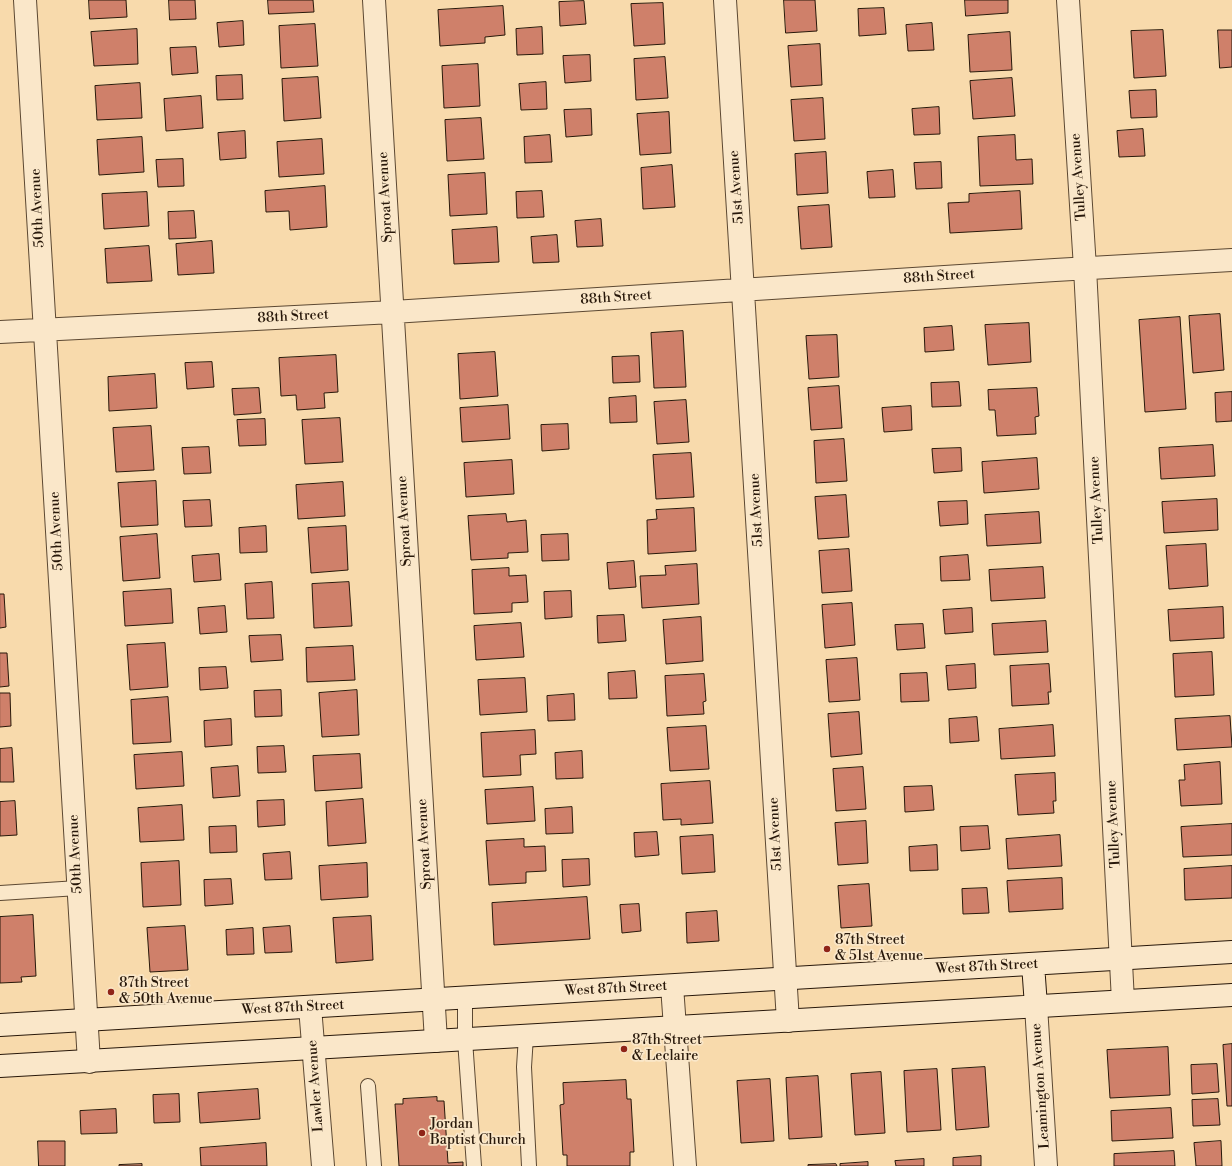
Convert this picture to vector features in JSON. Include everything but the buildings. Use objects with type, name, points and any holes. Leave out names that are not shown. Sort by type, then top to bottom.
[{"type":"street","name":"50th Avenue","points":[[25,0],[88,1062]]},
{"type":"street","name":"Sproat Avenue","points":[[374,0],[436,1041]]},
{"type":"street","name":"51st Avenue","points":[[725,0],[788,1021]]},
{"type":"street","name":"Tulley Avenue","points":[[1068,0],[1085,268],[1124,1001]]},
{"type":"street","name":"88th Street","points":[[0,332],[393,312],[1232,260]]},
{"type":"street","name":"West 87th Street","points":[[0,1025],[1232,952]]},
{"type":"street","name":"Leamington Avenue","points":[[1033,964],[1046,1166]]},
{"type":"street","points":[[672,986],[685,1166]]},
{"type":"street","points":[[0,1066],[1232,995]]},
{"type":"street","name":"Lawler Avenue","points":[[310,1007],[322,1166]]},
{"type":"lane","points":[[0,893],[78,888]]},
{"type":"lane","points":[[465,998],[465,1040],[474,1166]]},
{"type":"lane","points":[[526,1036],[524,1066],[529,1166]]},
{"type":"lane","points":[[368,1086],[374,1166]]},
{"type":"place","name":"87th Street & 51st Avenue","points":[[827,949]]},
{"type":"place","name":"87th Street & 50th Avenue","points":[[111,992]]},
{"type":"place","name":"87th Street & Leclaire","points":[[624,1049]]},
{"type":"place","name":"Jordan Baptist Church","points":[[422,1133]]}]
